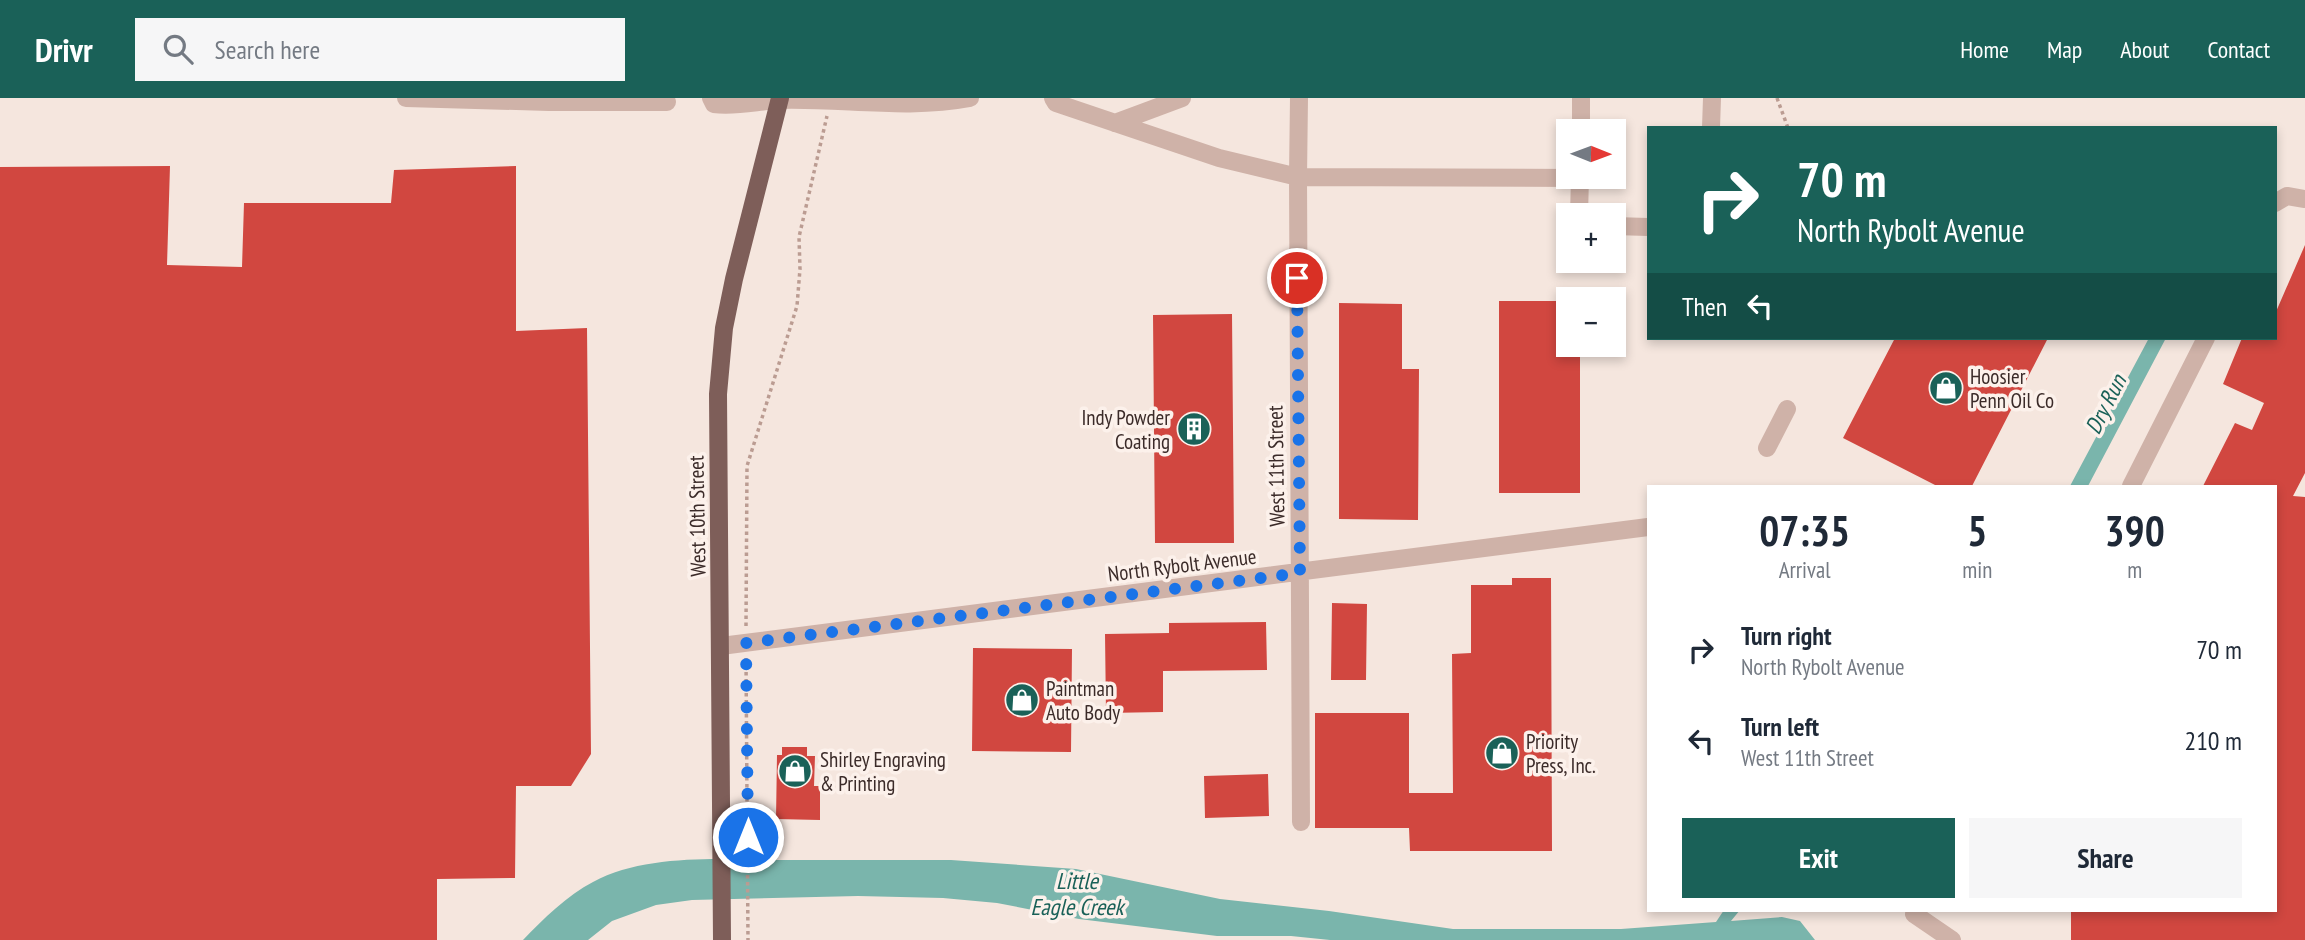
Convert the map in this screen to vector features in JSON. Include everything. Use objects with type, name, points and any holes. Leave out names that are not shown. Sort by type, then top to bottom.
[{"type":"main road","name":"West 10th Street","points":[[722,940],[718,394],[724,328],[743,240],[780,99]]},
{"type":"street","points":[[406,98],[667,102]]},
{"type":"street","points":[[711,98],[715,104],[726,106],[780,99],[922,104],[970,98]]},
{"type":"street","points":[[1053,98],[1056,103],[1219,158],[1298,177],[1556,177]]},
{"type":"street","points":[[1115,123],[1182,98]]},
{"type":"street","name":"West 11th Street","points":[[1298,98],[1301,822]]},
{"type":"street","points":[[1581,98],[1581,119]]},
{"type":"street","points":[[1711,126],[1712,98]]},
{"type":"street","points":[[2277,202],[2287,196],[2305,199]]},
{"type":"street","points":[[1626,226],[1647,226]]},
{"type":"street","points":[[2132,485],[2205,340]]},
{"type":"street","points":[[1767,448],[1787,409]]},
{"type":"street","name":"North Rybolt Avenue","points":[[721,646],[1647,527]]},
{"type":"street","points":[[1915,912],[1914,914],[1952,940]]},
{"type":"path","points":[[1777,98],[1787,126]]},
{"type":"path","points":[[748,940],[747,466],[797,306],[799,237],[823,128],[833,101]]},
{"type":"water","name":"Dry Run","points":[[2148,340],[2165,340],[2089,485],[2071,485]]},
{"type":"water","name":"Little Eagle Creek","points":[[715,859],[951,860],[1076,869],[1220,899],[1453,929],[1621,929],[1716,922],[1723,912],[1738,912],[1731,921],[1782,917],[1800,921],[1815,940],[1330,940],[1291,936],[1217,936],[1079,919],[997,903],[943,898],[858,896],[692,900],[656,905],[612,921],[588,940],[523,940],[574,894],[615,872],[664,862]]},
{"type":"building","points":[[170,166],[167,265],[242,267],[244,203],[391,203],[394,170],[516,166],[516,331],[587,328],[591,754],[571,786],[516,786],[515,878],[437,879],[437,940],[0,940],[0,167]]},
{"type":"building","points":[[2305,245],[2305,473],[2293,496],[2305,497],[2305,940],[2071,940],[2071,912],[2277,912],[2277,485],[2204,485],[2235,423],[2252,430],[2264,403],[2223,384],[2241,340],[2277,340],[2277,309]]},
{"type":"building","points":[[1499,301],[1556,301],[1556,357],[1580,357],[1580,493],[1499,493]]},
{"type":"building","points":[[1339,303],[1402,304],[1402,369],[1419,369],[1418,520],[1339,519]]},
{"type":"building","name":"Indy Powder Coating","points":[[1232,314],[1234,543],[1155,543],[1153,315]]},
{"type":"building","name":"Hoosier Penn Oil Co","points":[[1894,340],[2047,340],[1973,485],[1935,485],[1843,438]]},
{"type":"building","name":"Priority Press, Inc.","points":[[1512,578],[1551,578],[1552,851],[1410,851],[1409,828],[1315,828],[1315,713],[1409,713],[1409,793],[1453,793],[1452,654],[1471,653],[1471,585],[1512,585]]},
{"type":"building","points":[[1332,603],[1367,604],[1366,680],[1331,680]]},
{"type":"building","points":[[1266,622],[1267,670],[1163,671],[1163,712],[1106,713],[1105,634],[1169,633],[1169,623]]},
{"type":"building","name":"Paintman Auto Body","points":[[973,648],[1072,649],[1071,752],[972,751]]},
{"type":"building","name":"Shirley Engraving & Printing","points":[[782,747],[807,747],[807,756],[815,756],[814,786],[820,786],[820,820],[776,819],[777,755],[782,755]]},
{"type":"building","points":[[1268,774],[1269,816],[1205,818],[1204,776]]},
{"type":"place","name":"Hoosier Penn Oil Co","points":[[1946,388]]},
{"type":"place","name":"Indy Powder Coating","points":[[1194,429]]},
{"type":"place","name":"Paintman Auto Body","points":[[1022,700]]},
{"type":"place","name":"Priority Press, Inc.","points":[[1502,753]]},
{"type":"place","name":"Shirley Engraving & Printing","points":[[795,771]]},
{"type":"route","points":[[748,837],[746,643],[1300,573],[1297,278]]}]
